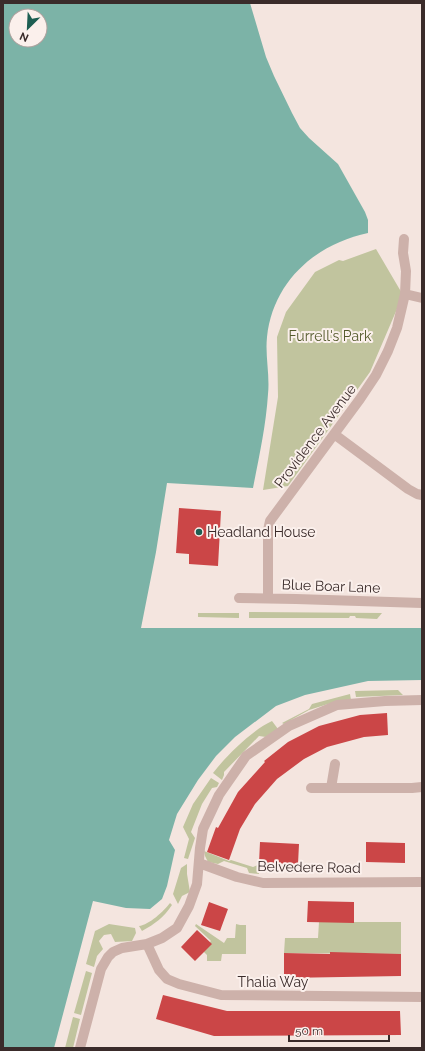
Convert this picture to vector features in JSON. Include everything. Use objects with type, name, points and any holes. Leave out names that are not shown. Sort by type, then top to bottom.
[{"type":"street","name":"Providence Avenue","points":[[268,598],[268,530],[270,521],[369,386],[382,364],[397,328],[405,294],[406,271],[403,253],[404,239]]},
{"type":"street","points":[[405,294],[422,298]]},
{"type":"street","points":[[334,434],[408,489],[422,495]]},
{"type":"street","name":"Blue Boar Lane","points":[[239,598],[422,603]]},
{"type":"street","points":[[80,1048],[100,972],[110,954],[116,950],[147,944],[162,938],[177,928],[191,901],[197,884],[204,829],[219,795],[246,756],[289,726],[337,705],[385,700],[422,700]]},
{"type":"street","points":[[331,788],[335,764]]},
{"type":"street","points":[[311,788],[422,787]]},
{"type":"street","name":"Belvedere Road","points":[[199,863],[263,883],[422,882]]},
{"type":"street","name":"Thalia Way","points":[[147,944],[158,970],[167,979],[179,984],[221,995],[422,997]]},
{"type":"green space","name":"Furrell's Park","points":[[376,249],[403,295],[370,372],[288,486],[263,490],[278,397],[277,337],[286,312],[315,272],[339,260],[343,261]]},
{"type":"green space","points":[[249,612],[382,613],[377,619],[356,618],[355,616],[350,616],[349,618],[249,618]]},
{"type":"green space","points":[[198,613],[239,613],[239,618],[198,617]]},
{"type":"green space","points":[[398,690],[403,695],[356,697],[355,691]]},
{"type":"green space","points":[[350,694],[351,700],[328,704],[309,710],[284,724],[282,723],[309,709],[312,704]]},
{"type":"green space","points":[[272,721],[278,729],[266,737],[259,736],[224,772],[222,780],[213,773],[240,744],[264,725]]},
{"type":"green space","points":[[211,778],[219,783],[217,787],[212,788],[202,804],[191,832],[195,838],[188,859],[184,858],[189,839],[183,827],[193,804]]},
{"type":"green space","points":[[204,851],[229,861],[231,860],[253,867],[258,865],[259,874],[249,873],[247,868],[224,861],[218,864],[208,862]]},
{"type":"green space","points":[[187,864],[190,892],[182,896],[178,904],[173,894],[181,868]]},
{"type":"green space","points":[[170,903],[172,905],[162,917],[142,931],[139,926],[152,920]]},
{"type":"green space","points":[[319,922],[401,922],[401,954],[284,953],[285,938],[318,938]]},
{"type":"green space","points":[[109,924],[135,928],[136,933],[132,941],[115,942],[111,934],[104,935],[99,941],[103,949],[97,956],[94,967],[86,964],[95,931]]},
{"type":"green space","points":[[196,924],[224,943],[227,938],[235,938],[236,924],[246,925],[246,954],[222,954],[221,961],[207,961],[207,955],[202,950],[211,941],[195,926]]},
{"type":"green space","points":[[86,971],[92,973],[81,1015],[74,1013]]},
{"type":"green space","points":[[73,1017],[80,1019],[73,1048],[65,1048]]},
{"type":"water","points":[[3,3],[250,3],[266,57],[292,113],[300,128],[309,138],[338,164],[365,212],[368,220],[368,233],[349,238],[331,246],[315,256],[300,268],[288,282],[278,299],[271,317],[267,337],[268,387],[266,418],[253,488],[167,483],[156,552],[141,628],[422,628],[422,680],[368,681],[305,695],[276,706],[235,737],[216,756],[198,780],[177,814],[169,840],[175,850],[167,886],[162,899],[150,909],[126,908],[93,901],[54,1048],[3,1048]]},
{"type":"building","name":"Headland House","points":[[179,508],[221,511],[218,566],[189,564],[189,554],[176,553]]},
{"type":"building","points":[[387,713],[388,735],[364,737],[327,747],[304,759],[277,779],[255,804],[240,829],[229,860],[207,852],[216,827],[218,828],[238,792],[265,762],[264,761],[288,742],[319,726],[360,715]]},
{"type":"building","points":[[260,842],[299,844],[298,864],[259,863]]},
{"type":"building","points":[[366,842],[405,843],[405,863],[366,862]]},
{"type":"building","points":[[308,901],[354,902],[354,923],[307,922]]},
{"type":"building","points":[[209,902],[228,909],[220,931],[201,925]]},
{"type":"building","points":[[197,930],[212,944],[195,961],[181,947]]},
{"type":"building","points":[[330,952],[401,954],[401,976],[284,978],[284,953],[330,954]]},
{"type":"building","points":[[163,995],[227,1011],[400,1011],[401,1035],[214,1036],[156,1019]]},
{"type":"place","name":"Headland House","points":[[199,532]]}]
